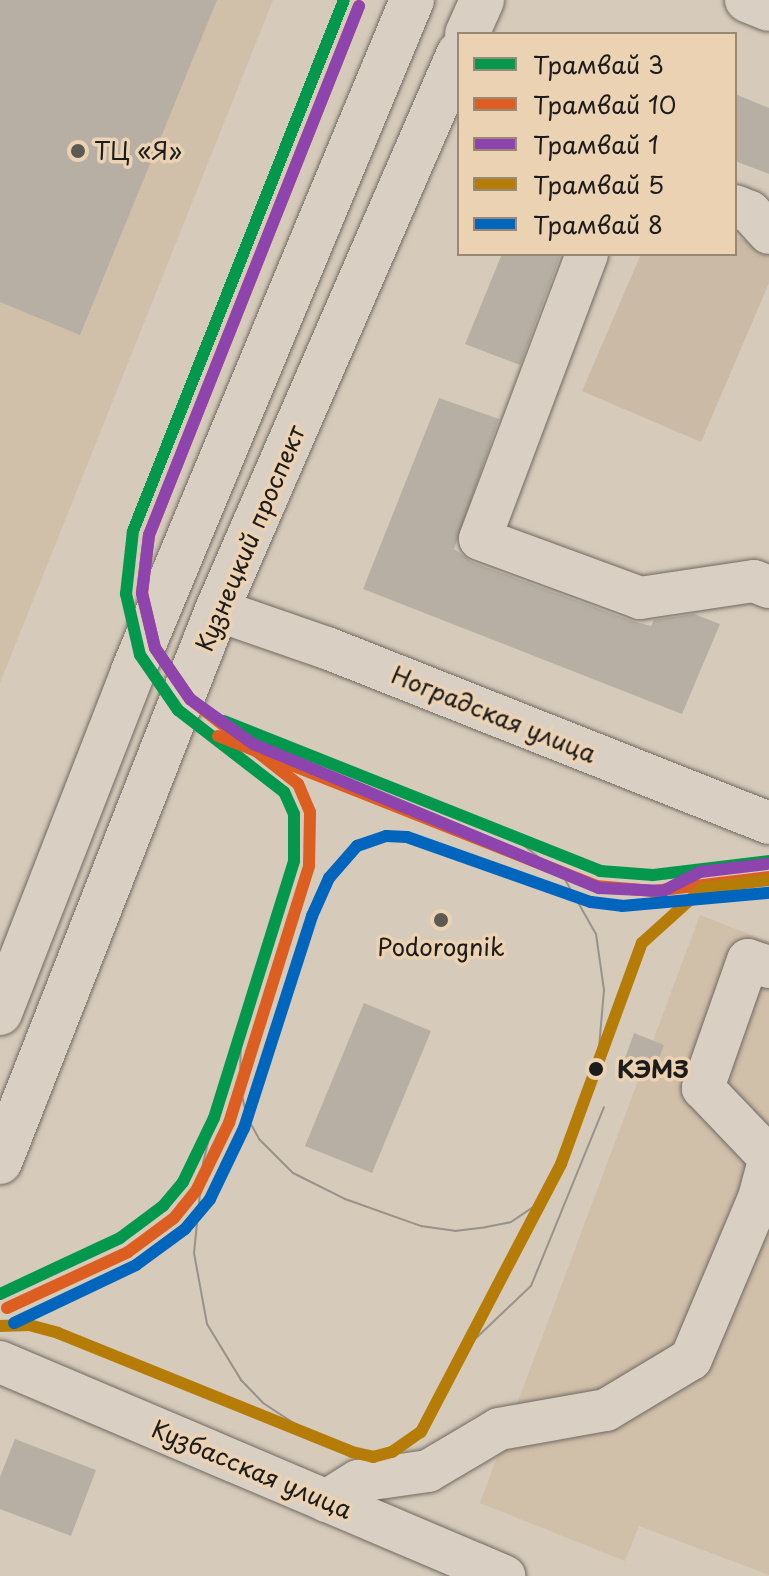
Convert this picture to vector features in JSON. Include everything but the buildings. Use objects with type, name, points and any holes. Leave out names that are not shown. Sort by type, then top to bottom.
[{"type":"main road","points":[[0,1013],[137,663],[412,0]]},
{"type":"main road","points":[[468,32],[482,0]]},
{"type":"main road","points":[[747,0],[769,9]]},
{"type":"main road","name":"Кузнецкий проспект","points":[[0,1162],[217,610],[457,58]]},
{"type":"street","points":[[737,207],[750,212],[769,233]]},
{"type":"street","points":[[586,256],[480,539],[640,598],[754,581],[769,587]]},
{"type":"street","name":"Ноградская улица","points":[[217,610],[327,648],[769,823]]},
{"type":"street","points":[[326,1501],[358,1481],[428,1471],[499,1429],[606,1410],[691,1359],[759,1198],[769,1158],[703,1088],[748,960],[769,967]]},
{"type":"street","name":"Кузбасская улица","points":[[0,1362],[504,1576]]},
{"type":"shaded area","points":[[0,0],[273,0],[0,683]]},
{"type":"shaded area","points":[[737,237],[769,250],[769,283],[701,442],[582,391],[640,256],[737,256]]},
{"type":"shaded area","points":[[700,915],[769,942],[769,1575],[639,1526],[625,1561],[480,1503]]},
{"type":"tram line","name":"3","points":[[0,1294],[120,1238],[163,1206],[183,1182],[214,1118],[294,861],[294,814],[284,792],[178,710],[140,655],[126,594],[133,531],[344,0]]},
{"type":"tram line","name":"10","points":[[7,1308],[128,1252],[174,1218],[196,1191],[229,1123],[309,866],[310,812],[298,784],[190,699],[155,648],[142,593],[149,535],[359,6]]},
{"type":"tram line","name":"1","points":[[359,6],[149,535],[142,593],[155,648],[190,699],[253,744],[599,888],[663,891],[700,872],[767,864]]},
{"type":"tram line","name":"3","points":[[224,721],[600,871],[653,875],[769,861]]},
{"type":"tram line","name":"10","points":[[218,736],[596,886],[653,891],[769,877]]},
{"type":"tram line","name":"8","points":[[14,1323],[136,1265],[185,1229],[210,1199],[244,1128],[312,916],[329,878],[357,846],[386,836],[407,837],[591,902],[622,906],[769,893]]},
{"type":"tram line","points":[[514,838],[563,876],[596,934],[604,990],[598,1059]]},
{"type":"tram line","name":"5","points":[[0,1326],[29,1325],[58,1333],[352,1452],[373,1457],[392,1452],[421,1432],[561,1164],[642,943],[703,888],[769,880]]},
{"type":"tram line","points":[[241,1029],[240,1087],[247,1117],[259,1139],[293,1173],[345,1199],[421,1226],[455,1231],[486,1227],[511,1222],[533,1207],[561,1164]]},
{"type":"tram line","points":[[454,1359],[531,1286],[604,1107]]},
{"type":"tram line","points":[[214,1118],[203,1163],[194,1253],[207,1324],[241,1380],[263,1403],[318,1439]]},
{"type":"place","name":"ТЦ «Я»","points":[[78,151]]},
{"type":"place","name":"Podorognik","points":[[441,920]]},
{"type":"place","name":"КЭМЗ","points":[[596,1069]]}]
